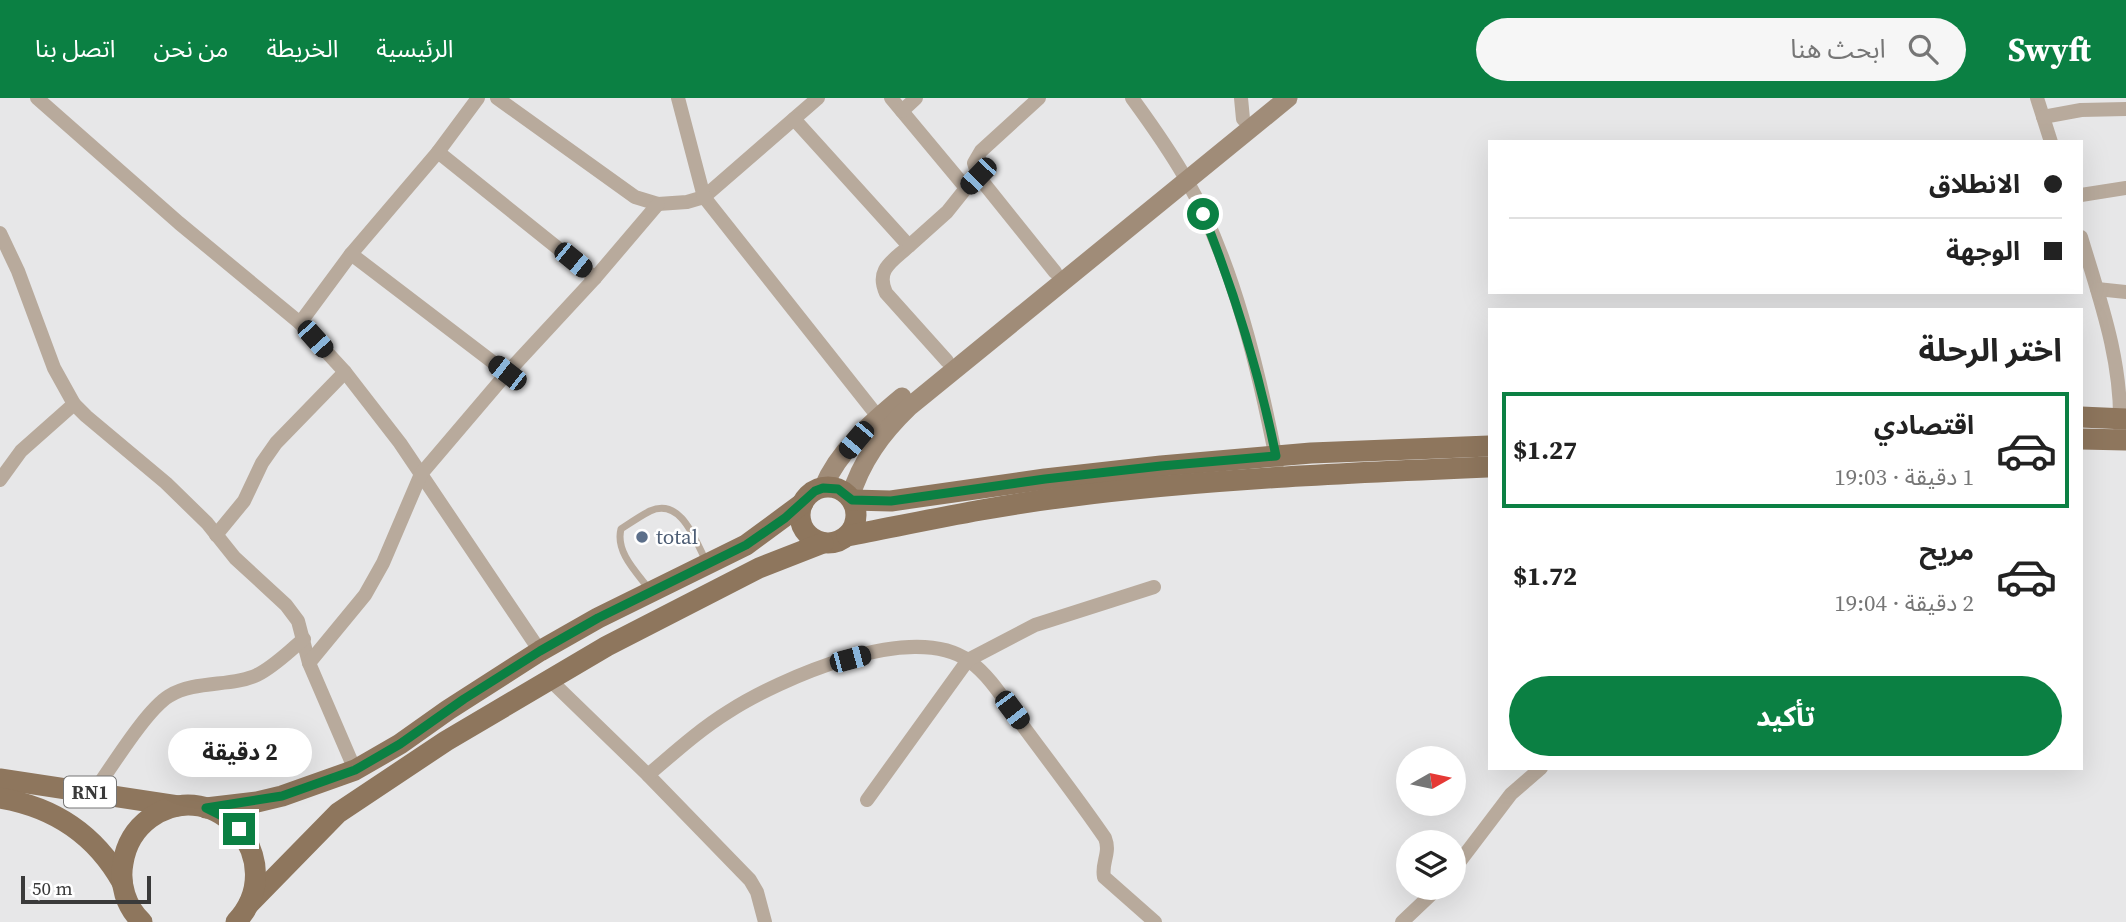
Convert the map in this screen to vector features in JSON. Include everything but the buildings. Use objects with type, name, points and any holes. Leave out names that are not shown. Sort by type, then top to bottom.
[{"type":"main road","points":[[2083,417],[2123,418]]},
{"type":"main road","points":[[2083,439],[2123,440]]},
{"type":"main road","points":[[823,488],[838,489],[851,499],[891,501],[1058,477],[1276,456],[1488,446]]},
{"type":"main road","name":"RN1","points":[[236,922],[249,904],[322,827],[356,799],[446,741],[607,646],[759,568],[824,543],[975,511],[1066,496],[1280,478],[1488,467]]},
{"type":"main road","name":"RN1","points":[[0,779],[206,808],[282,796],[355,770],[400,744],[540,651],[708,565],[766,532],[815,491],[823,488]]},
{"type":"main road","points":[[847,536],[855,523],[856,515],[851,499]]},
{"type":"main road","points":[[803,503],[801,511],[804,528],[809,535],[824,543]]},
{"type":"main road","name":"RN1","points":[[0,798],[50,812],[79,830],[103,853],[122,882],[135,917]]},
{"type":"main road","name":"RN1","points":[[122,882],[124,856],[135,832],[155,815],[180,806]]},
{"type":"main road","name":"RN1","points":[[206,808],[230,820],[247,840],[253,852],[256,878],[249,904]]},
{"type":"street","points":[[37,98],[179,223],[300,323],[345,372],[421,474],[540,651]]},
{"type":"street","points":[[300,323],[351,254],[438,152],[478,98]]},
{"type":"street","points":[[496,98],[635,197],[658,204],[687,202],[704,197],[818,98]]},
{"type":"street","points":[[678,98],[704,197],[879,418]]},
{"type":"street","points":[[891,98],[966,188]]},
{"type":"street","points":[[902,111],[916,98]]},
{"type":"street","points":[[1039,98],[981,151],[974,163],[978,176],[1055,272]]},
{"type":"street","points":[[1132,98],[1184,175],[1231,286],[1264,398],[1280,478]]},
{"type":"street","points":[[1241,98],[1243,119]]},
{"type":"street","points":[[851,499],[871,450],[902,414],[1184,175],[1269,98]]},
{"type":"street","points":[[823,488],[837,461],[879,418],[1055,272],[1288,98]]},
{"type":"street","points":[[2037,98],[2050,140]]},
{"type":"street","points":[[2043,117],[2081,110],[2126,109]]},
{"type":"street","points":[[794,118],[909,246]]},
{"type":"street","points":[[438,152],[595,278]]},
{"type":"street","points":[[947,361],[886,293],[881,277],[885,268],[947,212],[978,176]]},
{"type":"street","points":[[2083,195],[2126,188]]},
{"type":"street","points":[[309,663],[365,595],[383,563],[421,474],[658,204]]},
{"type":"street","points":[[0,233],[18,271],[54,368],[74,404],[166,483],[235,558],[286,605],[298,621],[309,663],[355,770]]},
{"type":"street","points":[[2083,244],[2117,361],[2123,440]]},
{"type":"street","points":[[351,254],[507,373]]},
{"type":"street","points":[[2097,289],[2126,292]]},
{"type":"street","points":[[216,535],[244,501],[262,463],[276,443],[345,372]]},
{"type":"street","points":[[0,480],[21,451],[74,404]]},
{"type":"street","points":[[867,800],[968,660],[1035,625],[1154,587]]},
{"type":"street","points":[[93,793],[152,710],[166,697],[181,689],[256,676],[278,662],[304,639]]},
{"type":"street","points":[[648,775],[728,712],[787,680],[814,669],[890,648],[916,647],[949,652],[968,660],[1004,701],[1105,838],[1109,847],[1103,869],[1104,877],[1155,922]]},
{"type":"street","points":[[549,679],[648,775],[750,880],[757,892],[765,922]]},
{"type":"street","points":[[1466,853],[1511,794],[1539,770]]},
{"type":"street","points":[[1402,922],[1425,900]]},
{"type":"lane","points":[[651,592],[620,548],[618,537],[621,529],[651,511],[662,508],[676,511],[688,527],[708,565]]},
{"type":"place","name":"total","points":[[642,537]]},
{"type":"route","points":[[239,829],[219,813],[206,808],[282,796],[355,770],[400,744],[497,677],[540,651],[598,618],[746,545],[785,518],[808,496],[823,488],[838,489],[852,500],[891,501],[1045,479],[1276,456],[1264,398],[1231,286],[1203,214]]}]
